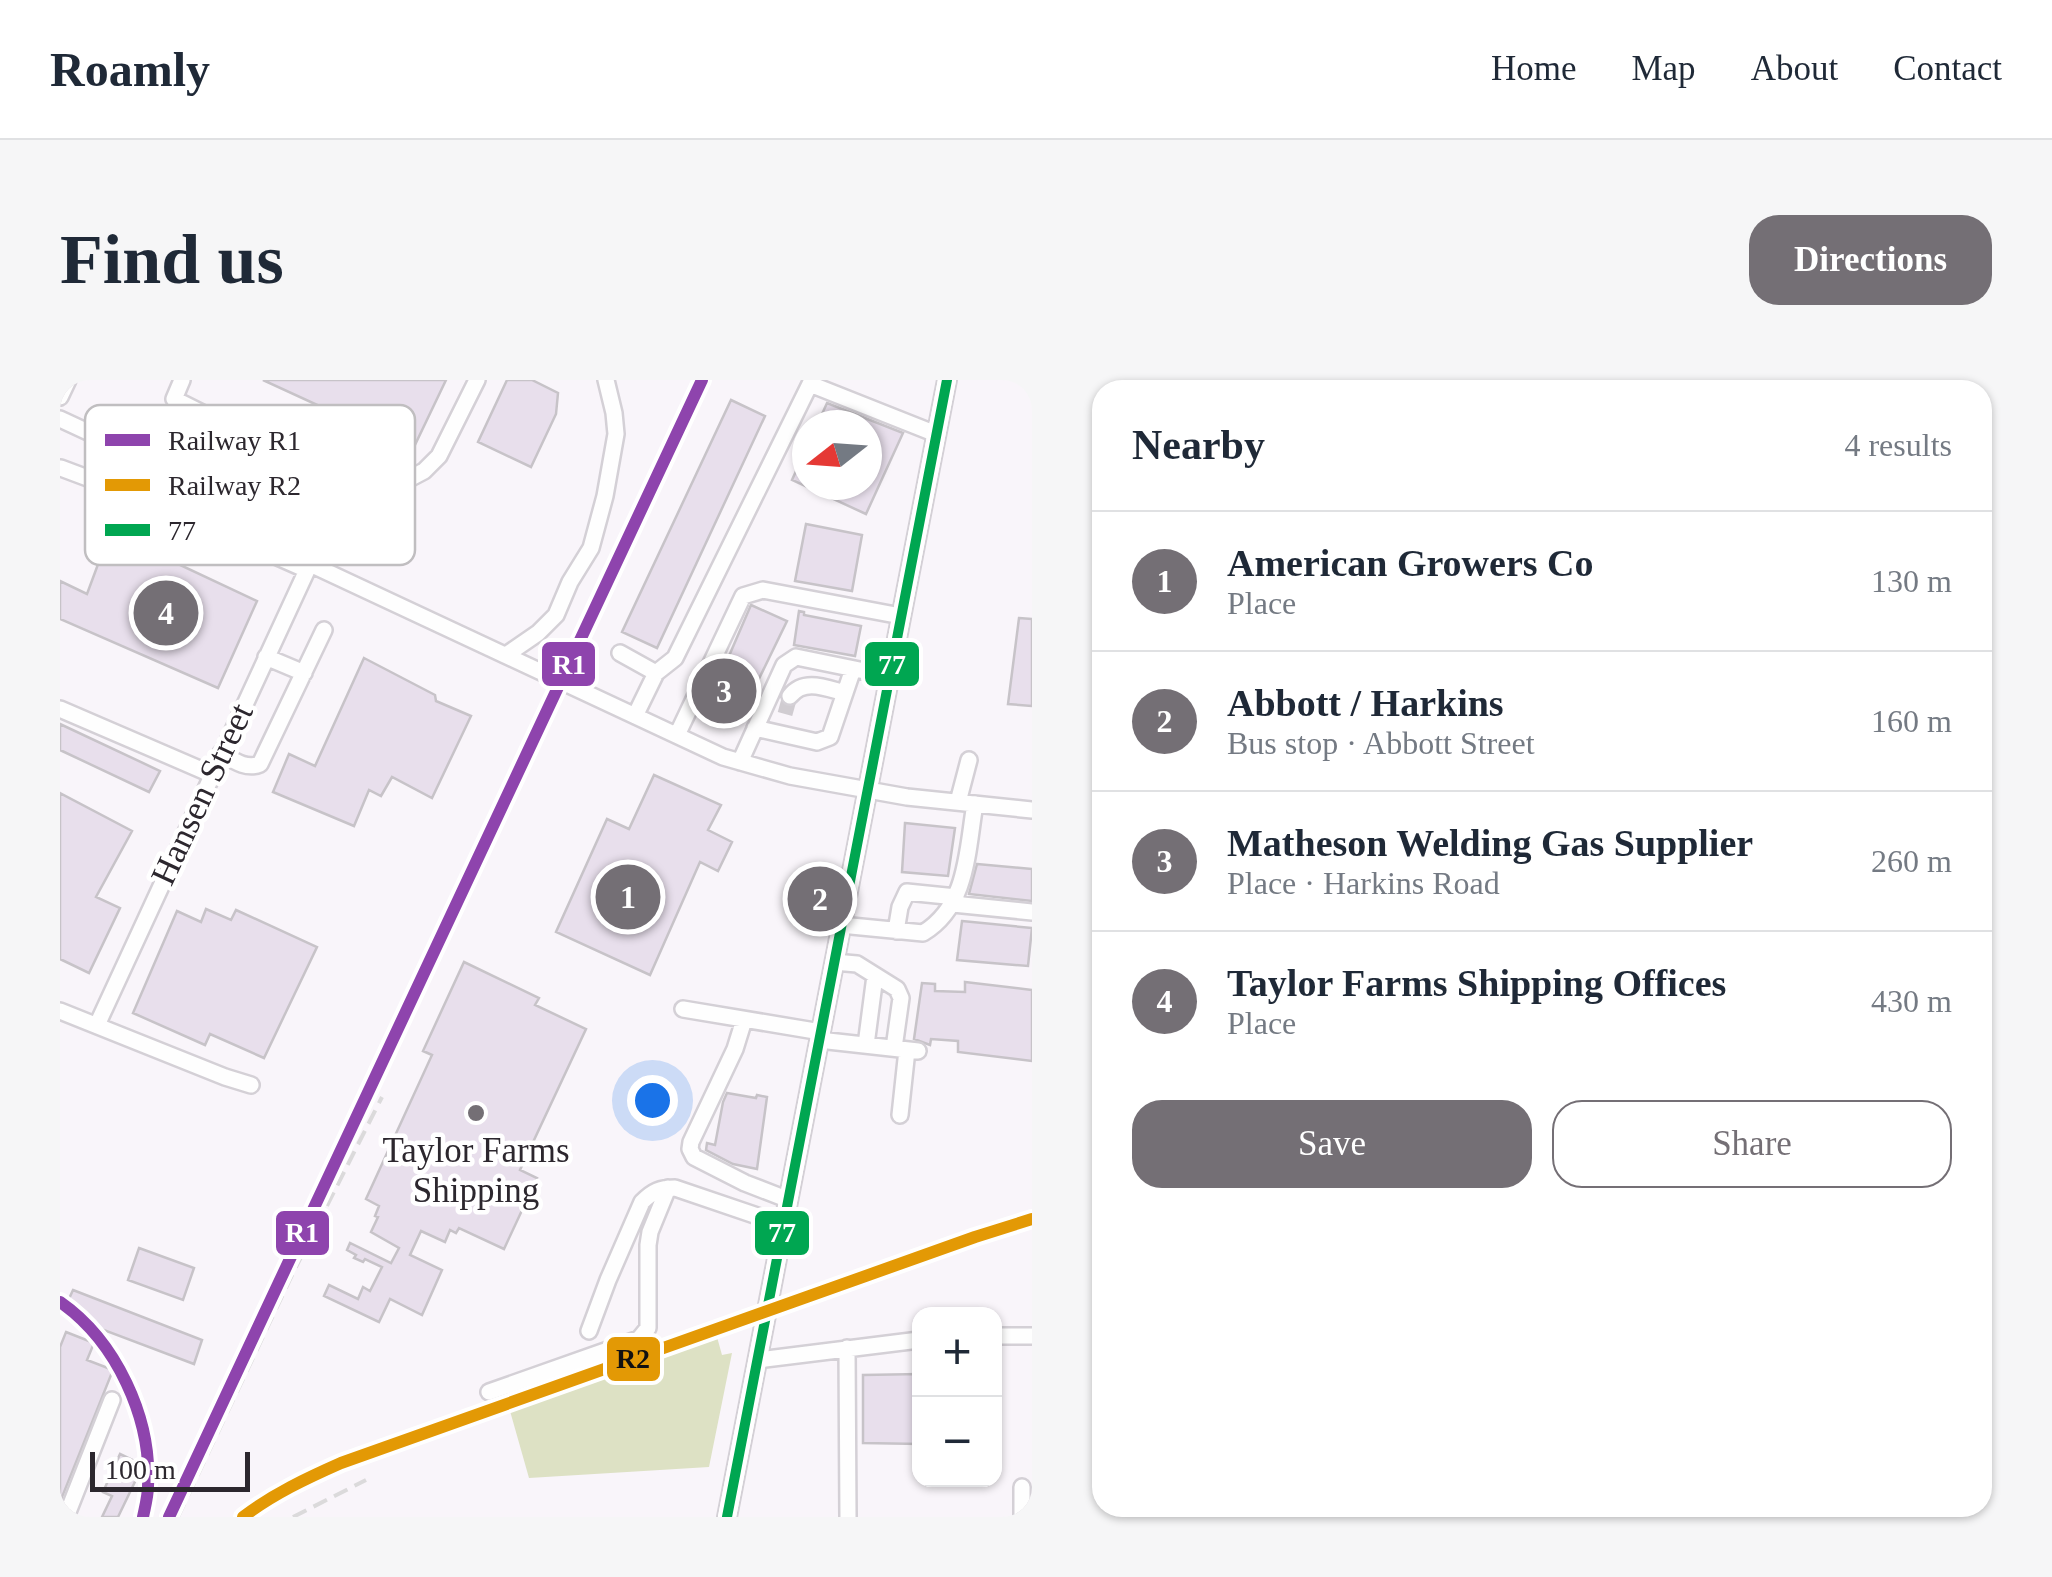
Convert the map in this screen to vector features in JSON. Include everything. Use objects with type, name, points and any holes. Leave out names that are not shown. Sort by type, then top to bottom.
[{"type":"main road","points":[[727,1517],[946,380]]},
{"type":"street","points":[[60,396],[68,380]]},
{"type":"street","points":[[182,380],[174,399],[184,404]]},
{"type":"street","name":"Hansen Street","points":[[415,476],[439,456],[476,380]]},
{"type":"street","points":[[506,656],[556,615],[591,548],[616,434],[606,380]]},
{"type":"street","points":[[636,716],[656,673],[675,658],[810,384],[936,434]]},
{"type":"street","points":[[60,419],[85,431]]},
{"type":"street","points":[[303,565],[740,762],[790,776],[907,797],[1032,810]]},
{"type":"street","name":"Hansen Street","points":[[96,1025],[308,567]]},
{"type":"street","points":[[677,735],[743,596],[763,590],[901,616]]},
{"type":"street","points":[[221,753],[246,766],[260,764],[324,630]]},
{"type":"street","points":[[620,653],[656,673]]},
{"type":"street","points":[[266,657],[304,673]]},
{"type":"street","points":[[740,762],[789,660],[796,657],[889,676]]},
{"type":"street","points":[[756,728],[817,742],[830,737],[852,669]]},
{"type":"street","points":[[790,696],[793,690],[805,685],[845,693]]},
{"type":"street","points":[[60,709],[211,774]]},
{"type":"street","points":[[780,734],[785,714]]},
{"type":"street","points":[[958,802],[969,760]]},
{"type":"street","points":[[841,926],[923,933],[933,927],[955,900],[975,804]]},
{"type":"street","points":[[896,931],[907,892],[1032,912]]},
{"type":"street","points":[[834,962],[857,964],[897,989],[901,998],[907,1049],[900,1115]]},
{"type":"street","points":[[866,1045],[876,976]]},
{"type":"street","points":[[683,1009],[866,1045],[907,1049]]},
{"type":"street","points":[[60,1010],[251,1085]]},
{"type":"street","points":[[744,1020],[735,1049],[690,1142],[690,1150],[694,1157],[745,1183],[789,1200]]},
{"type":"street","points":[[489,1392],[639,1339],[648,1328],[650,1232],[668,1188]]},
{"type":"street","points":[[589,1330],[642,1202],[652,1192],[675,1188],[784,1226]]},
{"type":"street","points":[[1002,1336],[1032,1336]]},
{"type":"street","points":[[758,1360],[912,1341]]},
{"type":"street","points":[[847,1348],[848,1517]]},
{"type":"street","points":[[66,1517],[112,1400]]},
{"type":"street","points":[[1022,1487],[1026,1516]]},
{"type":"green space","points":[[717,1337],[722,1355],[732,1353],[709,1467],[529,1478],[510,1411]]},
{"type":"building","points":[[263,380],[446,380],[415,445],[415,405],[317,405]]},
{"type":"building","points":[[507,380],[532,380],[558,393],[556,414],[531,467],[478,442]]},
{"type":"building","points":[[731,400],[765,416],[657,648],[622,632]]},
{"type":"building","points":[[827,403],[845,410],[824,410]]},
{"type":"building","points":[[882,425],[903,433],[882,479]]},
{"type":"building","points":[[836,500],[872,500],[866,514]]},
{"type":"building","points":[[806,524],[862,535],[852,591],[795,581]]},
{"type":"building","points":[[98,565],[180,565],[257,601],[218,688],[60,619],[60,581],[87,594]]},
{"type":"building","points":[[751,605],[787,621],[738,722],[711,709],[715,702],[710,700]]},
{"type":"building","points":[[799,611],[861,626],[855,656],[794,645]]},
{"type":"building","points":[[1019,618],[1032,619],[1032,706],[1008,704]]},
{"type":"building","points":[[364,658],[435,695],[436,701],[471,716],[432,798],[392,777],[381,796],[369,790],[354,826],[273,792],[289,754],[315,766]]},
{"type":"building","points":[[60,724],[160,771],[149,792],[60,750]]},
{"type":"building","points":[[654,775],[721,805],[708,830],[732,842],[718,871],[700,862],[650,975],[556,932],[607,819],[629,829]]},
{"type":"building","points":[[60,793],[132,831],[96,897],[120,908],[89,973],[60,959]]},
{"type":"building","points":[[905,823],[955,828],[948,876],[902,872]]},
{"type":"building","points":[[977,864],[1032,869],[1032,901],[969,894]]},
{"type":"building","points":[[206,909],[231,920],[236,910],[317,947],[264,1058],[210,1034],[205,1045],[133,1013],[177,911],[201,922]]},
{"type":"building","points":[[962,921],[1032,928],[1028,966],[957,960]]},
{"type":"building","name":"Taylor Farms Shipping","points":[[464,962],[539,998],[535,1005],[586,1029],[520,1170],[537,1178],[504,1249],[459,1228],[456,1233],[450,1230],[445,1242],[421,1231],[410,1255],[442,1270],[422,1315],[390,1299],[379,1322],[324,1296],[329,1285],[358,1299],[363,1287],[370,1291],[382,1267],[354,1258],[356,1255],[347,1250],[350,1243],[391,1263],[399,1248],[371,1232],[379,1206],[366,1199],[432,1055],[423,1051]]},
{"type":"building","points":[[965,982],[1032,990],[1032,1061],[958,1052],[958,1041],[931,1039],[930,1045],[914,1039],[922,983],[935,984],[935,991],[965,992]]},
{"type":"building","points":[[727,1093],[767,1097],[757,1169],[733,1164],[706,1150],[707,1143],[715,1145]]},
{"type":"building","points":[[139,1248],[194,1268],[183,1300],[128,1280]]},
{"type":"building","points":[[73,1290],[202,1340],[194,1364],[101,1329],[68,1301]]},
{"type":"building","points":[[66,1332],[94,1343],[87,1360],[113,1370],[60,1502],[60,1347]]},
{"type":"building","points":[[912,1374],[912,1444],[863,1443],[863,1375]]},
{"type":"building","points":[[120,1454],[143,1465],[118,1517],[102,1517],[112,1496],[103,1492]]},
{"type":"tunnel","points":[[785,714],[790,696]]},
{"type":"railway","points":[[178,1517],[293,1273],[382,1097]]},
{"type":"railway","points":[[243,1517],[278,1494],[341,1463],[1032,1219]]},
{"type":"railway","points":[[60,1302],[80,1318],[114,1359],[137,1408],[148,1460],[143,1517]]},
{"type":"railway","points":[[293,1517],[366,1480]]},
{"type":"rail line","name":"R1","points":[[169,1517],[702,380]]},
{"type":"rail line","name":"R2","points":[[243,1517],[278,1494],[341,1463],[1032,1219]]},
{"type":"rail line","name":"R1","points":[[60,1302],[80,1318],[114,1359],[137,1408],[148,1460],[143,1517]]},
{"type":"transit line","name":"77","points":[[727,1517],[947,380]]},
{"type":"place","name":"Taylor Farms Shipping Offices","points":[[166,613]]},
{"type":"place","name":"Matheson Welding Gas Supplier","points":[[724,691]]},
{"type":"place","name":"American Growers Co","points":[[628,897]]},
{"type":"place","name":"Abbott / Harkins","points":[[820,899]]},
{"type":"place","name":"Taylor Farms Shipping","points":[[476,1113]]}]
